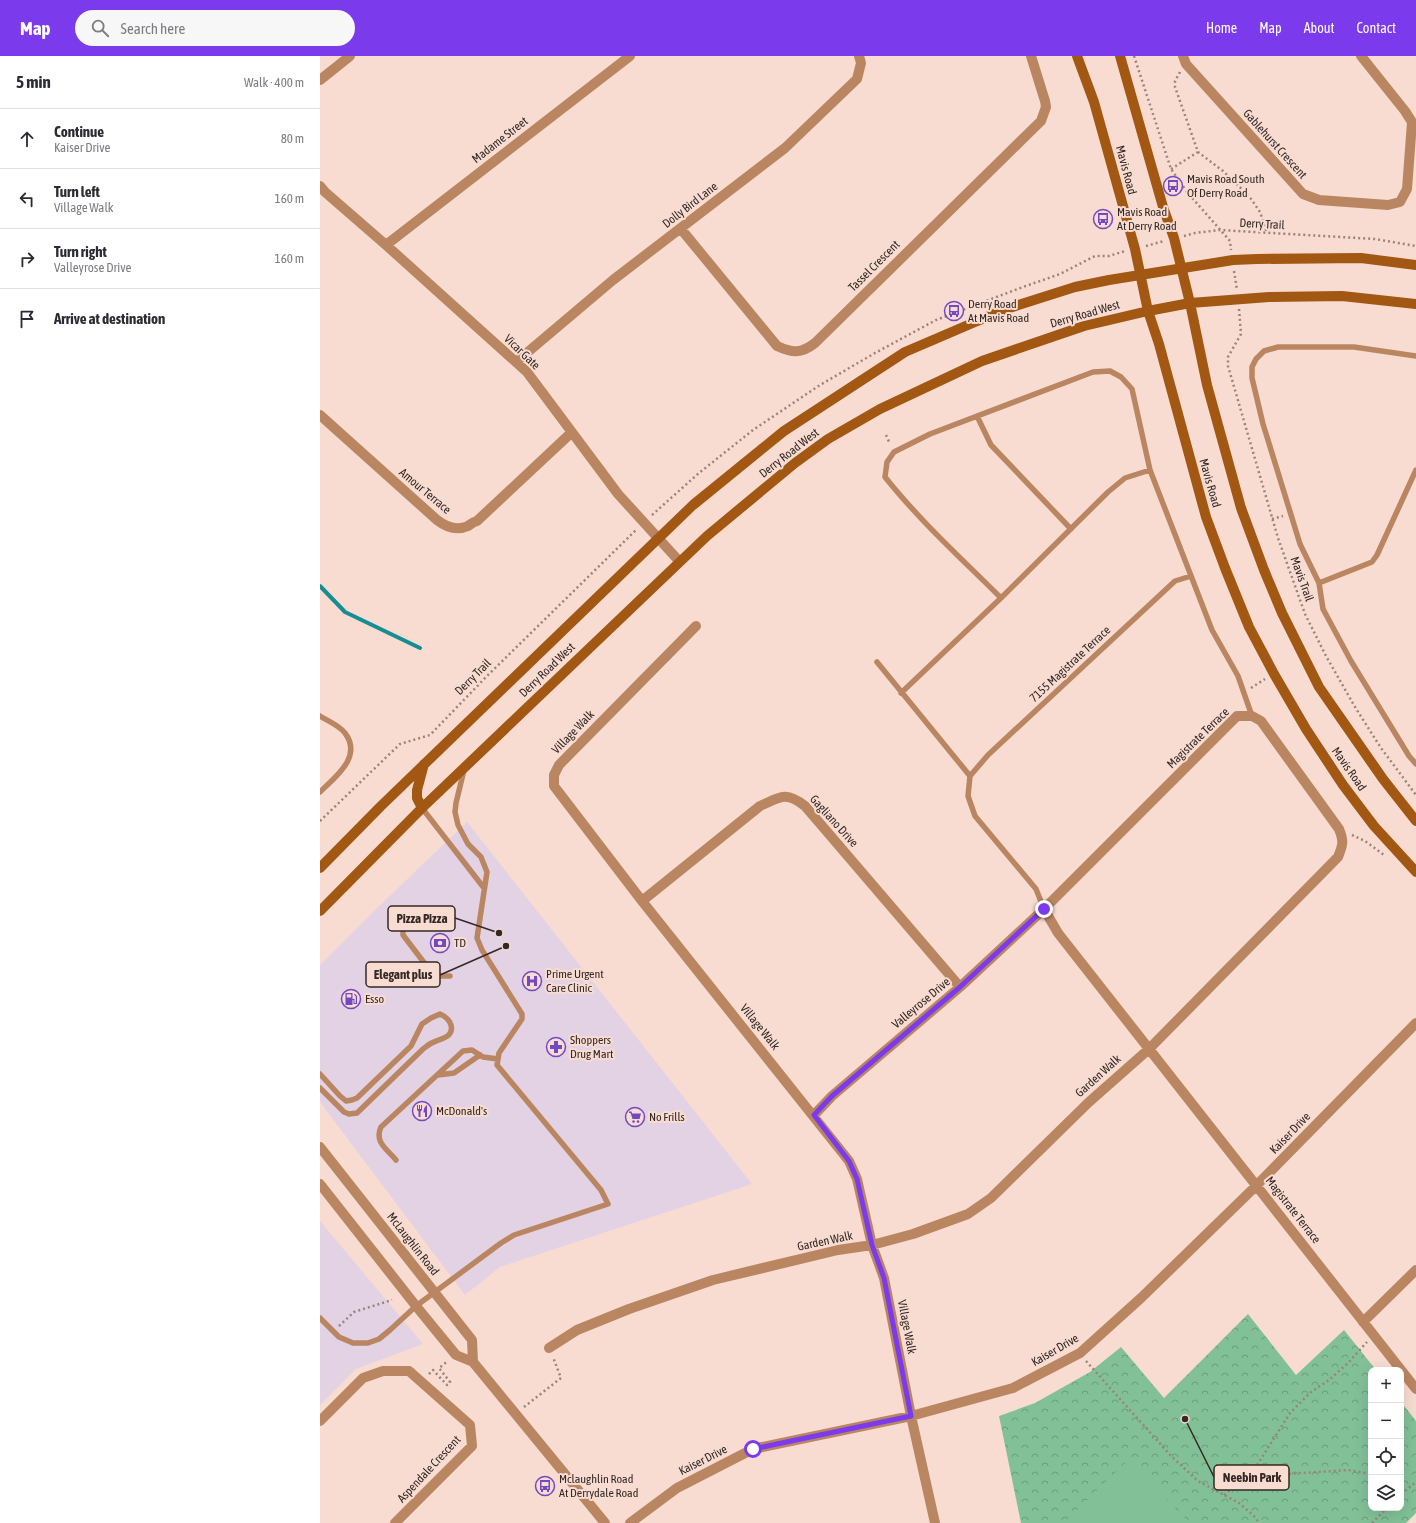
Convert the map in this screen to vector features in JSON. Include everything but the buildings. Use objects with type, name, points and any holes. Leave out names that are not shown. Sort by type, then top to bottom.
[{"type":"main road","name":"Mavis Road","points":[[1077,56],[1094,102],[1135,249],[1148,311],[1159,344],[1206,517],[1249,627],[1306,729],[1343,785],[1374,826],[1416,872]]},
{"type":"main road","name":"Mavis Road","points":[[1120,56],[1161,200],[1174,238],[1207,385],[1241,508],[1264,570],[1282,613],[1320,687],[1382,779],[1416,820]]},
{"type":"main road","name":"Derry Road West","points":[[320,868],[424,764],[693,504],[784,431],[906,352],[1003,310],[1075,287],[1181,268],[1233,260],[1361,258],[1416,265]]},
{"type":"main road","name":"Derry Road West","points":[[320,911],[464,767],[707,536],[795,463],[828,439],[880,409],[982,361],[1084,326],[1148,311],[1190,304],[1238,299],[1342,296],[1416,304]]},
{"type":"main road","points":[[422,808],[416,798],[424,764]]},
{"type":"street","points":[[320,80],[350,56]]},
{"type":"street","name":"Madame Street","points":[[386,245],[630,56]]},
{"type":"street","name":"Dolly Bird Lane","points":[[516,362],[613,280],[785,148],[857,79],[861,63],[859,56]]},
{"type":"street","name":"Tassel Crescent","points":[[681,229],[777,346],[794,352],[804,349],[815,343],[1041,121],[1046,107],[1031,56]]},
{"type":"street","name":"Gablehurst Crescent","points":[[1185,60],[1303,194],[1318,200],[1388,204],[1400,202],[1408,189],[1412,122],[1361,56]]},
{"type":"street","name":"Vicar Gate","points":[[320,186],[516,362],[534,380],[538,389],[618,494],[680,561]]},
{"type":"street","name":"Amour Terrace","points":[[320,415],[437,520],[452,528],[458,529],[477,521],[571,433]]},
{"type":"street","name":"Village Walk","points":[[696,626],[559,765],[554,775],[554,786],[642,901],[814,1115],[849,1161],[857,1179],[872,1245],[884,1278],[911,1416],[935,1523]]},
{"type":"street","name":"Magistrate Terrace","points":[[1252,716],[1237,716],[1044,909],[1058,933],[1416,1389]]},
{"type":"street","points":[[1149,1049],[1338,857],[1342,848],[1343,839],[1339,830],[1261,721],[1252,716]]},
{"type":"street","name":"Gagliano Drive","points":[[642,901],[760,806],[783,796],[795,799],[805,806],[960,987]]},
{"type":"street","name":"Valleyrose Drive","points":[[814,1115],[832,1096],[960,987],[1044,909]]},
{"type":"street","name":"Kaiser Drive","points":[[630,1523],[677,1488],[753,1449],[911,1416],[1013,1388],[1080,1353],[1142,1298],[1257,1185],[1416,1023]]},
{"type":"street","name":"Garden Walk","points":[[549,1348],[577,1330],[630,1309],[713,1280],[838,1250],[872,1245],[913,1234],[968,1214],[991,1198],[1089,1102],[1149,1049]]},
{"type":"street","name":"McLaughlin Road","points":[[320,1147],[472,1340],[473,1362]]},
{"type":"street","points":[[320,1184],[416,1306],[456,1354],[473,1362],[605,1523]]},
{"type":"street","points":[[1363,1322],[1416,1270]]},
{"type":"street","name":"Aspendale Crescent","points":[[320,1421],[363,1378],[383,1371],[409,1371],[470,1425],[472,1446],[395,1523]]},
{"type":"lane","points":[[1416,356],[1354,347],[1278,347],[1264,351],[1256,359],[1252,368],[1252,378],[1263,424],[1300,544],[1319,583],[1323,610],[1347,654],[1408,756],[1416,764]]},
{"type":"lane","points":[[1001,598],[914,511],[885,478],[887,462],[894,452],[930,434],[1093,372],[1110,371],[1120,377],[1132,389],[1150,470],[1212,630],[1238,676],[1252,716]]},
{"type":"lane","points":[[977,416],[991,445],[1071,529]]},
{"type":"lane","points":[[901,693],[1001,598],[1108,492],[1125,478],[1150,470]]},
{"type":"lane","points":[[1319,583],[1372,562],[1377,556],[1416,470]]},
{"type":"lane","name":"7155 Magistrate Terrace","points":[[970,776],[988,755],[1175,581],[1191,576]]},
{"type":"lane","points":[[877,662],[970,776],[968,796],[975,816],[1036,889],[1044,909]]},
{"type":"lane","points":[[320,716],[345,732],[350,742],[351,755],[345,767],[320,792]]},
{"type":"lane","points":[[320,1318],[340,1337],[353,1343],[368,1343],[379,1339],[434,1292],[514,1235],[608,1204],[601,1190],[497,1065],[498,1053],[522,1019],[522,1014],[482,950],[477,938],[487,872],[481,857],[468,844],[462,835],[455,812],[464,767]]},
{"type":"lane","points":[[422,808],[484,888]]},
{"type":"lane","points":[[406,918],[403,935],[432,973],[436,976],[450,976]]},
{"type":"lane","points":[[320,1074],[346,1101],[352,1100],[357,1098],[411,1046],[422,1024],[440,1014],[450,1022],[452,1030],[449,1036],[442,1040],[433,1042],[423,1049],[357,1113],[349,1114],[344,1112],[320,1088]]},
{"type":"lane","points":[[396,1160],[380,1142],[378,1133],[381,1127],[463,1051],[472,1050],[480,1055],[498,1059]]},
{"type":"lane","points":[[437,1075],[454,1073],[480,1055]]},
{"type":"path","name":"Mavis Trail","points":[[1134,56],[1171,169],[1187,192],[1230,241],[1241,334],[1228,357],[1228,366],[1278,538],[1305,614],[1326,656],[1355,707],[1381,748],[1416,795]]},
{"type":"path","points":[[1185,60],[1178,75],[1175,87],[1198,152],[1223,171],[1249,196],[1260,212],[1267,233]]},
{"type":"path","points":[[1171,169],[1198,152]]},
{"type":"path","name":"Derry Trail","points":[[1109,256],[1195,233],[1220,230],[1375,239],[1416,246]]},
{"type":"path","name":"Derry Trail","points":[[320,821],[400,744],[430,735],[486,677],[632,534]]},
{"type":"path","points":[[1251,694],[1251,687],[1274,674]]},
{"type":"path","points":[[1339,830],[1365,841],[1384,855],[1400,854]]},
{"type":"path","points":[[338,1327],[354,1312],[392,1300]]},
{"type":"path","points":[[1224,1495],[1254,1470],[1290,1413],[1310,1392],[1329,1380],[1348,1363],[1373,1335]]},
{"type":"path","points":[[516,1414],[561,1378],[549,1348]]},
{"type":"path","points":[[1080,1353],[1172,1457],[1198,1481],[1239,1503],[1255,1517],[1259,1523]]},
{"type":"path","points":[[421,1381],[433,1370],[447,1385],[450,1382],[439,1368],[456,1354]]},
{"type":"path","points":[[1254,1470],[1287,1474],[1348,1470],[1368,1473]]},
{"type":"path","points":[[1405,1490],[1416,1482]]},
{"type":"path","points":[[1372,1523],[1384,1511]]},
{"type":"shaded area","points":[[467,822],[752,1184],[500,1267],[465,1295],[320,1102],[320,965]]},
{"type":"shaded area","points":[[320,1221],[423,1344],[356,1369],[320,1405]]},
{"type":"green space","points":[[1248,1314],[1296,1375],[1344,1330],[1374,1367],[1368,1367],[1368,1511],[1404,1511],[1404,1406],[1416,1421],[1416,1513],[1406,1523],[1021,1523],[999,1416],[1035,1403],[1090,1372],[1121,1347],[1164,1398]]},
{"type":"green space","points":[[1128,1460],[1190,1523],[1064,1523]]},
{"type":"waterway","points":[[320,586],[345,612],[420,648]]},
{"type":"place","name":"Mavis Road South Of Derry Road","points":[[1173,186]]},
{"type":"place","name":"Mavis Road At Derry Road","points":[[1103,219]]},
{"type":"place","name":"Derry Road At Mavis Road","points":[[954,311]]},
{"type":"place","name":"Pizza Pizza","points":[[499,933]]},
{"type":"place","name":"TD","points":[[440,943]]},
{"type":"place","name":"Elegant plus","points":[[506,946]]},
{"type":"place","name":"Prime Urgent Care Clinic","points":[[532,981]]},
{"type":"place","name":"Esso","points":[[351,999]]},
{"type":"place","name":"Shoppers Drug Mart","points":[[556,1047]]},
{"type":"place","name":"McDonald's","points":[[422,1111]]},
{"type":"place","name":"No Frills","points":[[635,1117]]},
{"type":"place","name":"Neebin Park","points":[[1185,1419]]},
{"type":"place","name":"Mclaughlin Road At Derrydale Road","points":[[545,1486]]},
{"type":"route","points":[[753,1449],[911,1416],[884,1278],[872,1245],[857,1179],[849,1161],[814,1115],[832,1096],[960,987],[1044,909]]}]
